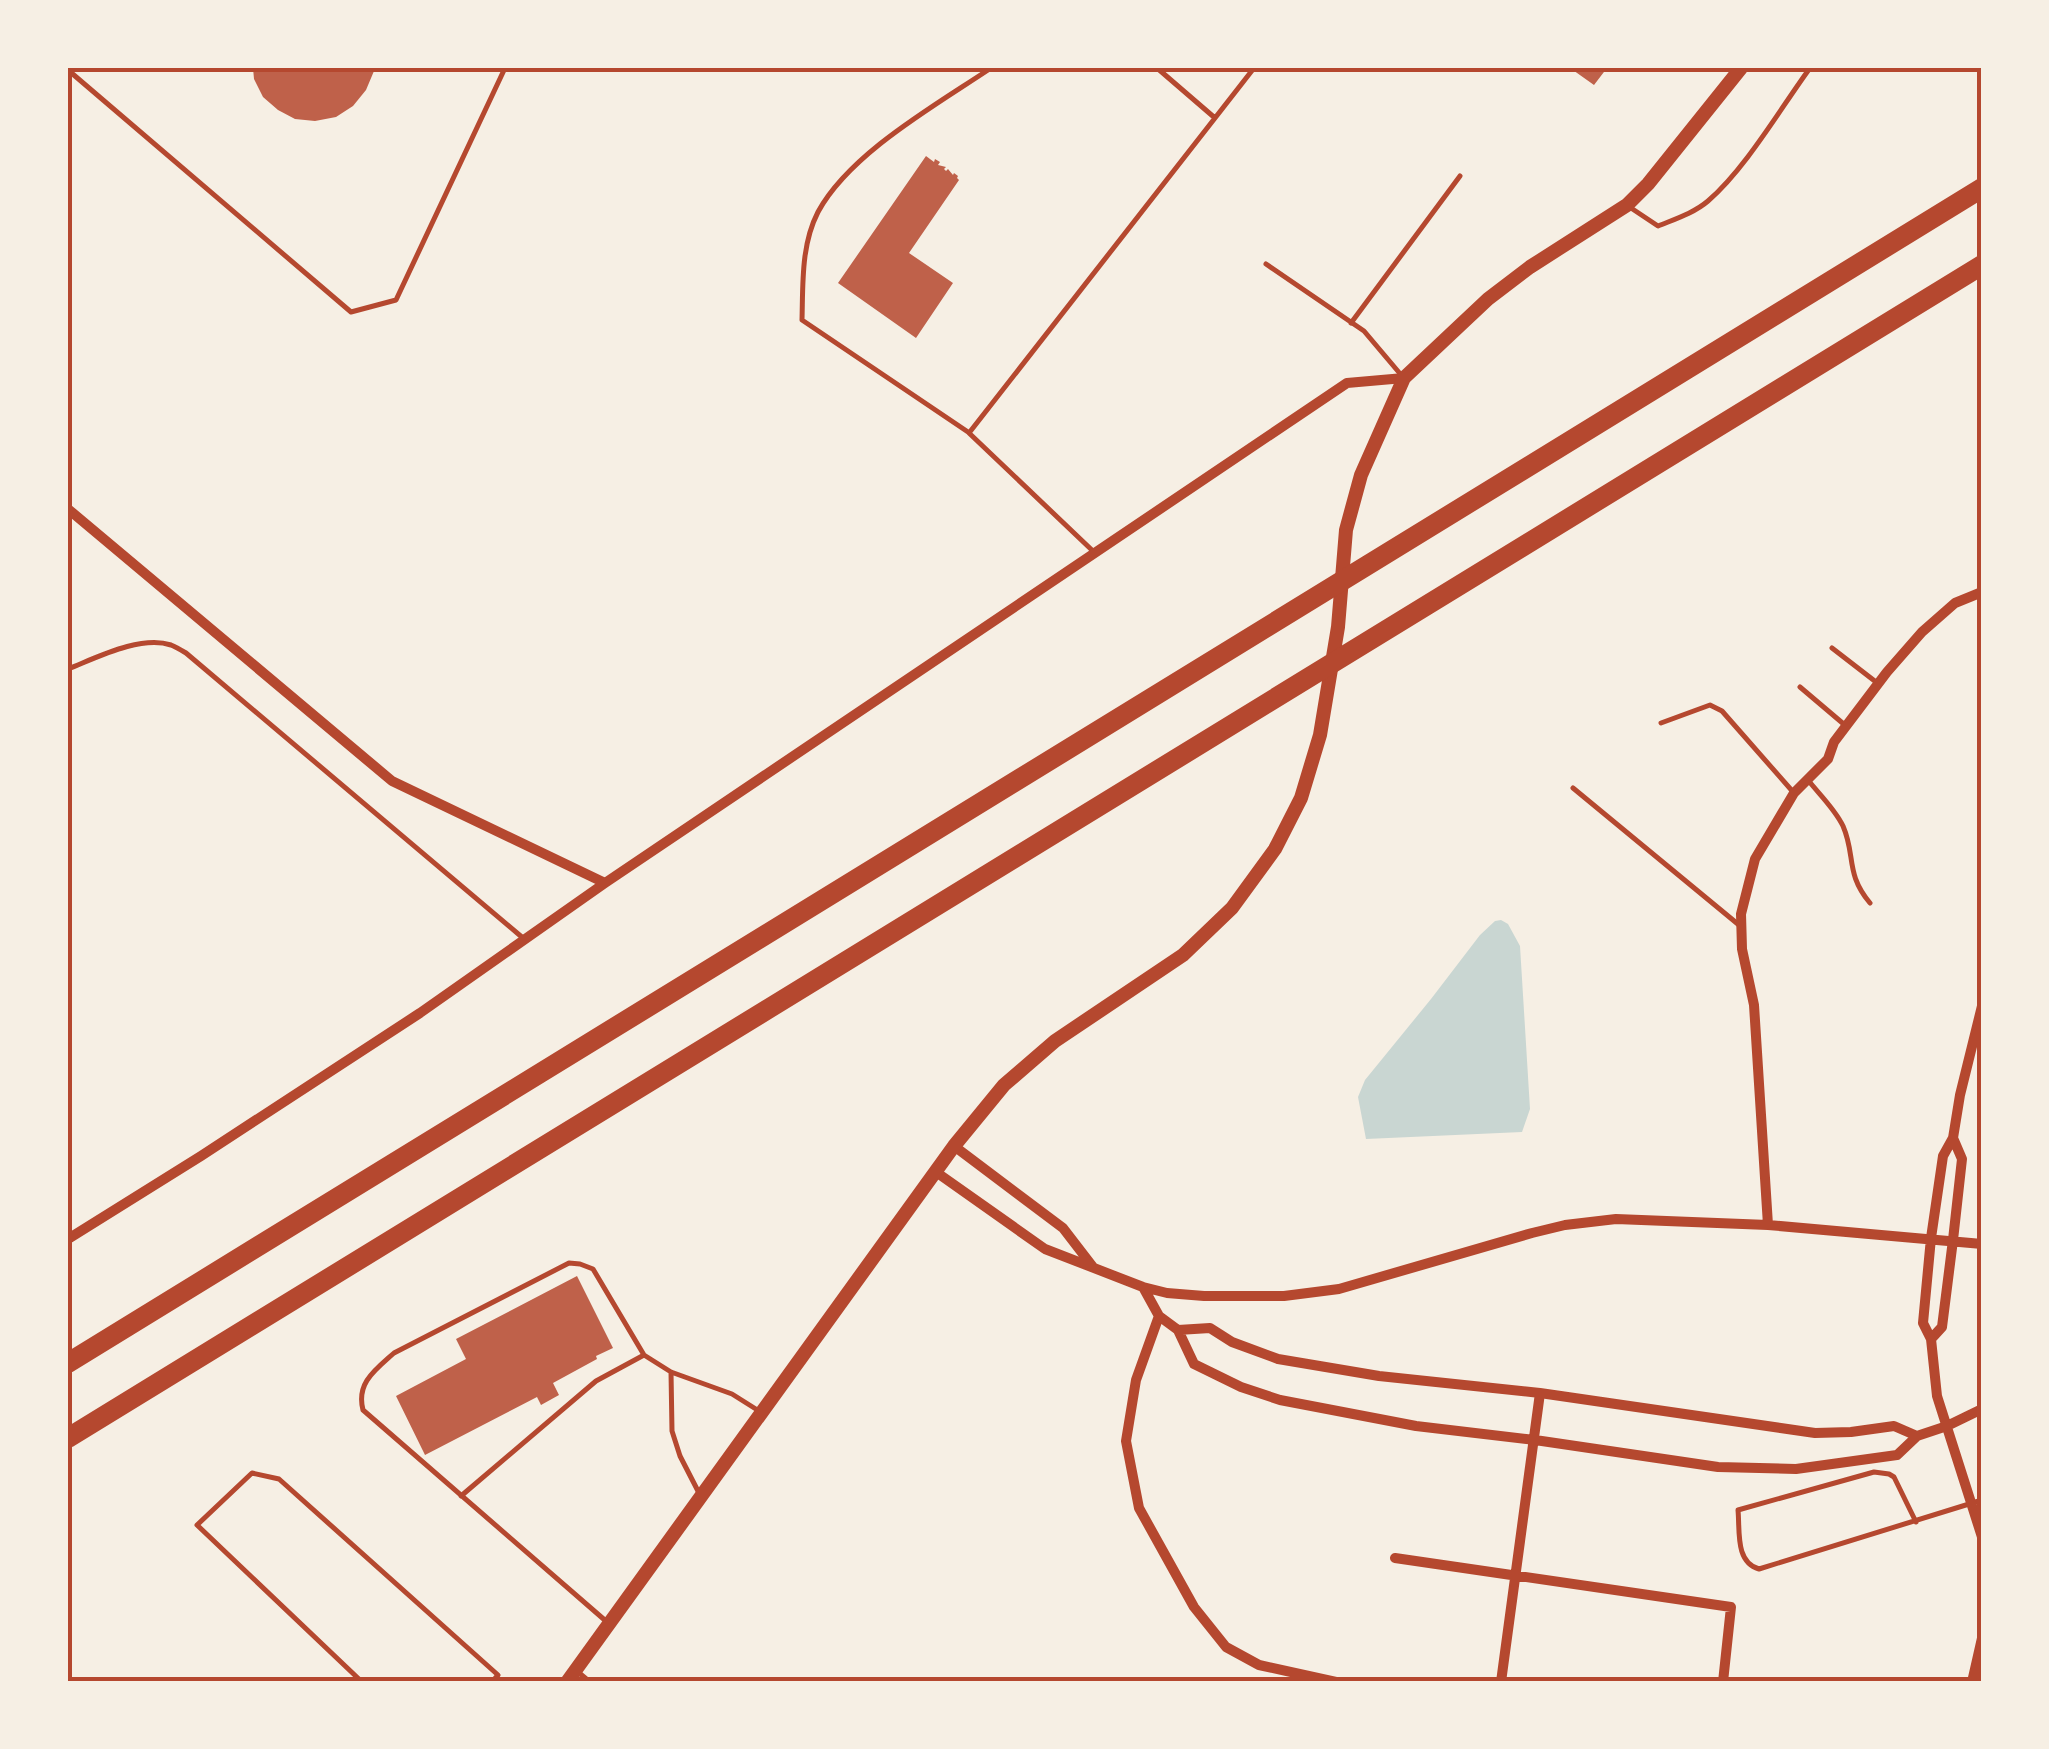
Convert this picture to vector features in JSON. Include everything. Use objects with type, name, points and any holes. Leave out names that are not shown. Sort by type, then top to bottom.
[{"type":"highway","points":[[68,1364],[1982,188]]},
{"type":"highway","points":[[68,1438],[1982,264]]},
{"type":"street","points":[[571,1676],[954,1146],[1004,1084],[1054,1040],[1183,955],[1232,908],[1275,849],[1300,798],[1320,734],[1338,628],[1346,530],[1361,475],[1404,378],[1488,299],[1627,205],[1740,68]]},
{"type":"street","points":[[68,1238],[317,1082],[1347,383],[1404,378]]},
{"type":"street","points":[[68,509],[392,780],[605,883]]},
{"type":"street","points":[[1768,1224],[1754,1005],[1742,950],[1742,914],[1755,859],[1794,793],[1828,760],[1834,742],[1922,632],[1955,603],[1982,592]]},
{"type":"street","points":[[1982,1006],[1953,1138],[1943,1156],[1923,1323],[1931,1339],[1937,1396],[1976,1502],[1982,1538]]},
{"type":"street","points":[[1931,1339],[1942,1327],[1962,1159],[1953,1138]]},
{"type":"street","points":[[954,1146],[1063,1228],[1093,1268]]},
{"type":"street","points":[[936,1172],[1045,1249],[1143,1287],[1204,1296],[1284,1296],[1339,1289],[1565,1224],[1616,1220],[1768,1224],[1982,1244]]},
{"type":"street","points":[[1143,1287],[1159,1316],[1178,1330],[1194,1364],[1268,1396],[1416,1426],[1718,1467],[1796,1469],[1897,1456],[1917,1436],[1982,1409]]},
{"type":"street","points":[[1159,1316],[1136,1380],[1126,1441],[1139,1508],[1194,1607],[1226,1647],[1259,1665],[1336,1682]]},
{"type":"street","points":[[1178,1330],[1210,1328],[1232,1342],[1278,1359],[1379,1376],[1540,1394],[1815,1433],[1894,1426],[1917,1436]]},
{"type":"street","points":[[1501,1682],[1540,1394]]},
{"type":"street","points":[[1395,1558],[1731,1607],[1723,1682]]},
{"type":"street","points":[[1972,1682],[1982,1638]]},
{"type":"lane","points":[[68,70],[351,312],[396,300],[505,68]]},
{"type":"lane","points":[[990,68],[881,144],[840,180],[817,214],[803,260],[802,320],[969,433],[1094,553]]},
{"type":"lane","points":[[1157,68],[1215,118]]},
{"type":"lane","points":[[969,433],[1254,68]]},
{"type":"lane","points":[[1627,205],[1658,226],[1706,203],[1728,180],[1810,68]]},
{"type":"lane","points":[[1351,323],[1460,176]]},
{"type":"lane","points":[[1266,264],[1364,332],[1404,378]]},
{"type":"lane","points":[[68,669],[119,649],[149,643],[170,644],[186,653],[526,940]]},
{"type":"lane","points":[[1832,648],[1878,684]]},
{"type":"lane","points":[[1800,687],[1846,726]]},
{"type":"lane","points":[[1661,723],[1710,705],[1722,711],[1794,793]]},
{"type":"lane","points":[[1808,780],[1840,820],[1848,841],[1853,877],[1870,904]]},
{"type":"lane","points":[[1572,788],[1742,927]]},
{"type":"lane","points":[[609,1624],[363,1410],[362,1388],[370,1374],[394,1353],[570,1263],[594,1269],[644,1355],[672,1372],[732,1394],[762,1413]]},
{"type":"lane","points":[[462,1496],[596,1381],[644,1355]]},
{"type":"lane","points":[[672,1372],[672,1431],[680,1456],[702,1496]]},
{"type":"lane","points":[[1916,1522],[1894,1477],[1874,1472],[1738,1510],[1742,1558],[1759,1569],[1916,1522],[1976,1502]]},
{"type":"lane","points":[[362,1682],[198,1524],[252,1473],[279,1479],[498,1674],[492,1682]]},
{"type":"lane","points":[[571,1676],[590,1682]]},
{"type":"shaded area","points":[[1501,920],[1508,924],[1520,946],[1530,1109],[1522,1132],[1366,1139],[1358,1097],[1365,1080],[1480,935]]},
{"type":"building","points":[[253,68],[374,71],[353,106],[336,117],[315,121],[295,119],[278,110],[263,97]]},
{"type":"building","points":[[1570,68],[1607,68],[1594,85]]},
{"type":"building","points":[[926,156],[940,162],[938,165],[946,167],[959,180],[909,253],[953,283],[916,338],[838,283]]},
{"type":"building","points":[[577,1276],[613,1348],[553,1383],[559,1395],[541,1405],[537,1397],[425,1455],[396,1396],[466,1359],[456,1339]]}]
